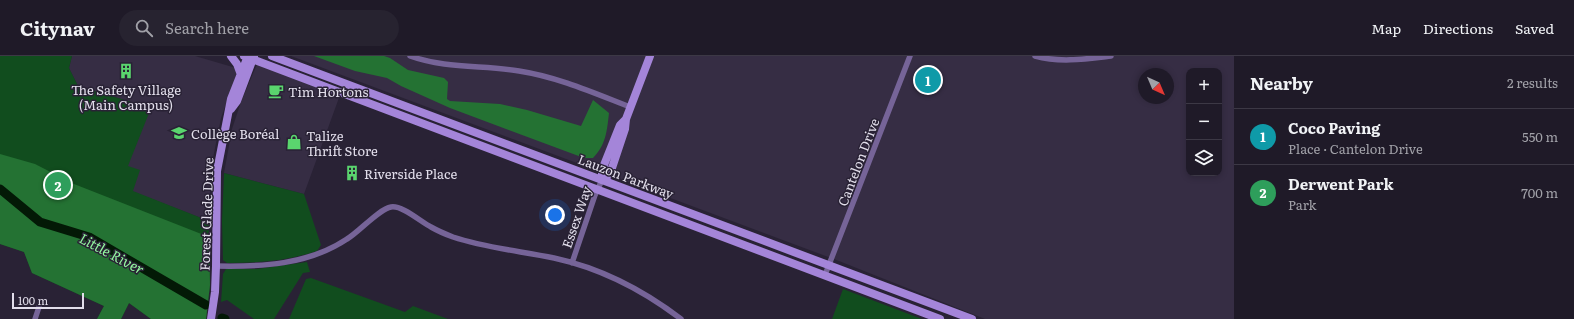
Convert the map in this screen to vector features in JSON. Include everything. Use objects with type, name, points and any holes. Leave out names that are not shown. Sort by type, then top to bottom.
[{"type":"main road","points":[[231,56],[237,64],[240,74]]},
{"type":"main road","name":"Lauzon Parkway","points":[[272,56],[972,319]]},
{"type":"main road","name":"Essex Way","points":[[602,180],[610,174],[625,129],[626,119],[630,107],[650,56]]},
{"type":"main road","name":"Forest Glade Drive","points":[[211,319],[215,292],[217,171],[231,99],[240,74],[249,57]]},
{"type":"main road","name":"Forest Glade Drive","points":[[230,110],[237,101],[249,57]]},
{"type":"main road","name":"Lauzon Parkway","points":[[249,57],[940,319]]},
{"type":"street","points":[[410,56],[421,60],[452,66],[498,68],[547,77],[630,107]]},
{"type":"street","name":"Cantelon Drive","points":[[825,275],[910,56]]},
{"type":"street","points":[[1035,56],[1054,60],[1073,60],[1111,56]]},
{"type":"street","name":"Essex Way","points":[[572,263],[602,180]]},
{"type":"street","points":[[216,266],[276,265],[325,251],[347,239],[384,209],[392,207],[401,209],[443,233],[475,244],[572,263],[612,277],[652,298],[681,319]]},
{"type":"street","points":[[35,319],[40,304]]},
{"type":"shaded area","name":"Collège Boréal","points":[[72,56],[195,56],[236,68],[237,74],[221,118],[211,168],[209,221],[100,179],[151,108],[78,86],[69,68]]},
{"type":"shaded area","points":[[291,56],[1234,56],[1234,319],[985,319],[839,261]]},
{"type":"shaded area","points":[[257,64],[340,95],[304,194],[224,173],[232,129],[241,102]]},
{"type":"green space","points":[[0,56],[72,56],[69,68],[78,86],[151,108],[128,166],[140,170],[133,191],[209,221],[210,285],[206,319],[151,319],[129,303],[121,319],[97,319],[104,306],[32,273],[24,252],[0,244]]},
{"type":"green space","points":[[314,56],[384,56],[390,58],[408,70],[444,78],[448,82],[447,99],[450,101],[500,104],[527,110],[581,126],[593,100],[609,113],[605,137],[601,148],[593,158],[584,158],[450,108],[401,86],[387,78],[355,71]]},
{"type":"green space","points":[[0,154],[35,164],[74,184],[209,237],[210,285],[206,319],[151,319],[129,303],[121,319],[97,319],[104,306],[32,273],[24,252],[0,244]]},
{"type":"green space","points":[[224,173],[304,194],[321,245],[317,251],[295,257],[261,262],[227,263],[223,260],[222,221]]},
{"type":"green space","points":[[307,262],[310,272],[303,273],[274,319],[254,319],[227,300],[221,302],[223,274],[226,269],[257,269]]},
{"type":"green space","points":[[311,278],[405,312],[413,306],[448,319],[289,319],[306,279]]},
{"type":"green space","points":[[843,289],[922,319],[832,319]]},
{"type":"waterway","name":"Little River","points":[[0,189],[40,222],[89,237],[206,305]]},
{"type":"place","name":"The Safety Village (Main Campus)","points":[[126,71]]},
{"type":"place","name":"Coco Paving","points":[[928,80]]},
{"type":"place","name":"Tim Hortons","points":[[276,91]]},
{"type":"place","name":"Collège Boréal","points":[[179,133]]},
{"type":"place","name":"Talize Thrift Store","points":[[294,142]]},
{"type":"place","name":"Riverside Place","points":[[352,173]]},
{"type":"place","name":"Derwent Park","points":[[58,185]]}]
